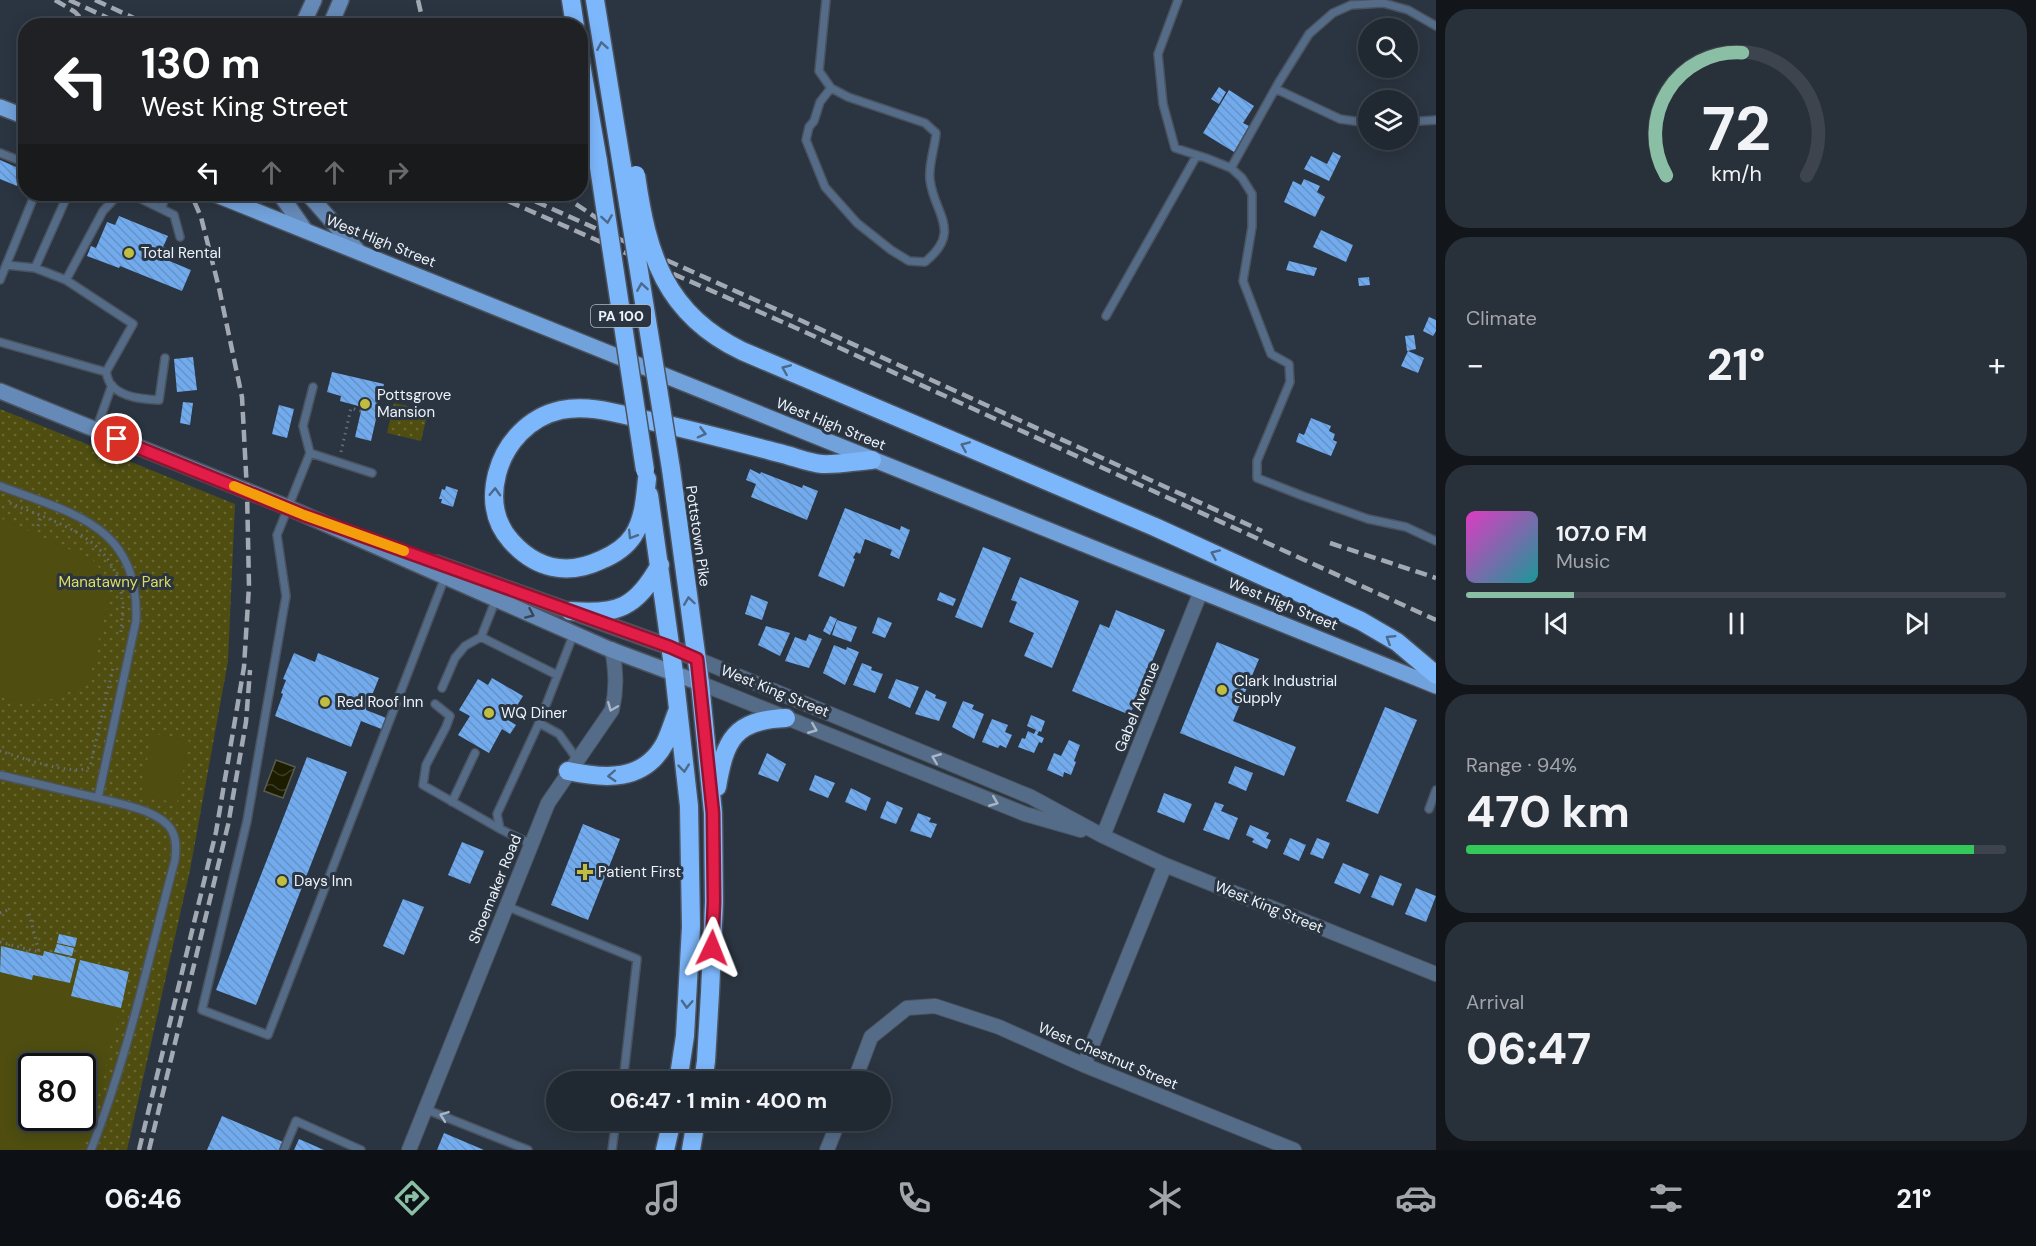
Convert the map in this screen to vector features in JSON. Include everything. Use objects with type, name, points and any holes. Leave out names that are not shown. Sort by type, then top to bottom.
[{"type":"highway","points":[[571,0],[574,18]]},
{"type":"highway","name":"Pottstown Pike","points":[[595,0],[607,76],[629,170],[700,683],[713,813],[714,902],[704,1071]]},
{"type":"highway","name":"PA 100","points":[[588,104],[660,565],[689,806],[691,927],[685,1036],[680,1071]]},
{"type":"highway","points":[[629,170],[657,266],[681,302],[707,332],[742,351],[1166,532],[1361,621],[1397,642],[1436,675]]},
{"type":"highway","points":[[646,475],[642,513],[634,534],[613,555],[584,567],[555,569],[531,559],[501,528],[496,515],[494,485],[508,445],[526,427],[560,410],[598,409],[692,430],[822,464],[872,460]]},
{"type":"highway","points":[[570,611],[601,612],[626,605],[645,589],[660,565]]},
{"type":"highway","points":[[573,765],[610,777],[627,774],[641,768],[659,751],[678,710]]},
{"type":"highway","points":[[713,813],[721,763],[731,739],[743,729],[759,721],[786,718]]},
{"type":"highway","points":[[665,1150],[669,1131]]},
{"type":"highway","points":[[691,1150],[694,1131]]},
{"type":"main road","points":[[306,18],[314,0]]},
{"type":"main road","points":[[333,18],[341,0]]},
{"type":"main road","points":[[0,107],[18,114]]},
{"type":"main road","name":"West High Street","points":[[232,201],[1436,686]]},
{"type":"main road","points":[[285,201],[305,230]]},
{"type":"main road","points":[[314,201],[358,251]]},
{"type":"main road","name":"West King Street","points":[[0,391],[287,507],[574,633],[700,683]]},
{"type":"main road","name":"West King Street","points":[[304,515],[670,647],[697,659]]},
{"type":"street","name":"Gabel Avenue","points":[[1103,836],[1201,591]]},
{"type":"street","name":"Shoemaker Road","points":[[409,1150],[548,802],[612,710],[616,693],[612,649]]},
{"type":"street","name":"West King Street","points":[[697,659],[1031,797],[1103,836],[1165,865],[1436,974]]},
{"type":"street","name":"West King Street","points":[[700,683],[1025,814],[1103,836]]},
{"type":"street","points":[[1084,1065],[1165,865]]},
{"type":"street","name":"West Chestnut Street","points":[[858,1071],[871,1037],[907,1008],[935,1006],[999,1027],[1084,1065],[1294,1150]]},
{"type":"street","points":[[829,1150],[835,1131]]},
{"type":"lane","points":[[825,0],[819,72],[831,88],[848,97],[925,123],[936,133],[930,182],[945,225],[937,253],[925,262],[909,261],[891,250],[857,223],[825,187],[807,140],[809,127],[814,121],[820,102],[831,88]]},
{"type":"lane","points":[[1178,0],[1158,54],[1163,104],[1175,148],[1231,168],[1242,178],[1252,194],[1252,227],[1243,281],[1271,354],[1289,364],[1290,382],[1257,461],[1257,478],[1368,519],[1406,527],[1436,541]]},
{"type":"lane","points":[[1231,168],[1309,34],[1333,13],[1351,5],[1383,3],[1408,10],[1436,26]]},
{"type":"lane","points":[[1276,89],[1340,119],[1358,123]]},
{"type":"lane","points":[[1418,121],[1436,120]]},
{"type":"lane","points":[[0,153],[18,160]]},
{"type":"lane","points":[[1106,316],[1197,155]]},
{"type":"lane","points":[[0,280],[32,201]]},
{"type":"lane","points":[[35,268],[65,201]]},
{"type":"lane","points":[[66,280],[103,211],[112,201]]},
{"type":"lane","points":[[147,201],[174,215],[180,237]]},
{"type":"lane","points":[[162,207],[164,201]]},
{"type":"lane","points":[[6,265],[35,268],[66,280],[133,324],[106,372]]},
{"type":"lane","points":[[0,342],[106,372]]},
{"type":"lane","points":[[106,372],[112,386],[135,398],[159,400],[165,358]]},
{"type":"lane","points":[[96,430],[112,386]]},
{"type":"lane","points":[[313,387],[303,426],[310,453],[276,535],[286,596],[272,682],[247,821],[202,1010],[268,1035],[445,577]]},
{"type":"lane","points":[[310,453],[372,473]]},
{"type":"lane","points":[[0,486],[94,525],[114,544],[129,566],[137,605],[136,621],[98,798]]},
{"type":"lane","points":[[442,688],[455,658],[465,646],[481,637],[496,599]]},
{"type":"lane","points":[[500,829],[497,814],[539,723],[574,633]]},
{"type":"lane","points":[[481,637],[557,675]]},
{"type":"lane","points":[[435,704],[450,716],[426,765],[423,785],[531,844]]},
{"type":"lane","points":[[539,723],[559,735],[573,765]]},
{"type":"lane","points":[[452,802],[475,753]]},
{"type":"lane","points":[[0,775],[144,811],[159,818],[172,830],[176,845],[175,860],[137,1009],[91,1150]]},
{"type":"lane","points":[[1429,809],[1436,790]]},
{"type":"lane","points":[[506,906],[637,959],[624,1071]]},
{"type":"lane","points":[[425,1109],[528,1150]]},
{"type":"lane","points":[[284,1150],[296,1121],[361,1150]]},
{"type":"lane","points":[[612,1150],[615,1131]]},
{"type":"path","points":[[338,462],[351,408],[361,411]]},
{"type":"path","points":[[0,499],[81,534],[107,556],[122,591],[123,615],[120,636]]},
{"type":"path","points":[[38,526],[43,511]]},
{"type":"path","points":[[0,751],[65,769],[83,770],[90,767],[114,665]]},
{"type":"path","points":[[0,914],[10,909]]},
{"type":"path","points":[[0,942],[39,952],[29,913]]},
{"type":"green space","points":[[394,403],[428,411],[421,441],[387,433]]},
{"type":"green space","name":"Manatawny Park","points":[[0,409],[235,504],[228,661],[190,870],[127,1150],[0,1150]]},
{"type":"green space","points":[[0,518],[93,560],[109,581],[109,597],[88,684],[52,699],[14,701],[0,697]]},
{"type":"green space","points":[[152,733],[189,741],[177,803],[141,795]]},
{"type":"green space","points":[[1,946],[43,956],[44,951],[129,972],[96,1105],[96,1053],[18,1053],[18,1131],[89,1131],[82,1150],[0,1150]]},
{"type":"water","points":[[276,760],[295,767],[283,798],[264,791]]},
{"type":"building","points":[[1219,87],[1226,92],[1219,104],[1211,99]]},
{"type":"building","points":[[1229,90],[1254,106],[1243,123],[1249,126],[1234,152],[1203,133]]},
{"type":"building","points":[[1333,152],[1341,156],[1329,181],[1304,169],[1311,156],[1327,164]]},
{"type":"building","points":[[0,160],[18,168],[17,186],[0,179]]},
{"type":"building","points":[[1304,179],[1320,186],[1317,192],[1325,197],[1315,217],[1284,202],[1293,181],[1301,185]]},
{"type":"building","name":"Total Rental","points":[[119,216],[168,236],[163,247],[171,250],[167,260],[191,270],[182,291],[120,266],[119,268],[87,256],[91,246],[96,248],[107,222],[115,225]]},
{"type":"building","points":[[1321,230],[1353,245],[1346,262],[1313,247]]},
{"type":"building","points":[[1289,261],[1317,268],[1314,276],[1286,270]]},
{"type":"building","points":[[1369,277],[1370,285],[1359,286],[1358,278]]},
{"type":"building","points":[[1429,317],[1436,320],[1436,331],[1433,336],[1423,331]]},
{"type":"building","points":[[1414,335],[1416,349],[1407,351],[1405,336]]},
{"type":"building","points":[[1408,351],[1424,358],[1418,373],[1401,366]]},
{"type":"building","points":[[193,357],[197,390],[177,392],[174,359]]},
{"type":"building","name":"Pottsgrove Mansion","points":[[332,372],[384,384],[371,441],[355,437],[362,407],[340,401],[341,396],[327,392]]},
{"type":"building","points":[[183,402],[193,403],[190,425],[180,423]]},
{"type":"building","points":[[279,405],[294,409],[287,438],[272,434]]},
{"type":"building","points":[[1311,418],[1331,426],[1329,431],[1335,434],[1333,440],[1337,442],[1331,456],[1296,442],[1299,433],[1304,435]]},
{"type":"building","points":[[750,469],[802,488],[803,485],[818,491],[807,520],[751,497],[756,484],[746,480]]},
{"type":"building","points":[[446,486],[458,490],[453,507],[441,503],[442,499],[439,499],[442,489],[445,490]]},
{"type":"building","points":[[845,508],[900,530],[901,526],[910,530],[899,559],[890,555],[892,550],[865,539],[860,554],[856,552],[853,558],[855,559],[844,587],[818,576]]},
{"type":"building","points":[[983,547],[1011,558],[982,628],[955,617]]},
{"type":"building","points":[[1020,577],[1079,601],[1052,668],[1024,656],[1034,633],[1009,622],[1017,602],[1011,600]]},
{"type":"building","points":[[940,592],[956,599],[953,606],[937,600]]},
{"type":"building","points":[[751,595],[768,602],[762,620],[745,614]]},
{"type":"building","points":[[1116,610],[1165,630],[1130,715],[1072,691],[1100,624],[1109,628]]},
{"type":"building","points":[[830,616],[837,619],[830,635],[823,631]]},
{"type":"building","points":[[878,617],[892,623],[885,638],[872,633]]},
{"type":"building","points":[[837,620],[857,627],[851,642],[832,635]]},
{"type":"building","points":[[766,626],[790,633],[780,656],[758,645]]},
{"type":"building","points":[[809,634],[822,639],[809,668],[785,661],[795,637],[806,641]]},
{"type":"building","name":"Clark Industrial Supply","points":[[1217,642],[1259,659],[1233,721],[1296,747],[1284,776],[1180,733]]},
{"type":"building","points":[[834,645],[859,652],[845,685],[823,673]]},
{"type":"building","name":"Red Roof Inn","points":[[294,653],[315,662],[318,653],[379,678],[366,710],[389,719],[384,730],[361,721],[351,747],[275,716],[283,694],[281,693],[286,680],[283,679]]},
{"type":"building","points":[[862,663],[872,667],[871,670],[883,674],[875,693],[853,685]]},
{"type":"building","name":"WQ Diner","points":[[492,678],[523,696],[508,720],[516,725],[510,734],[502,729],[489,753],[458,735],[470,716],[459,710],[478,679],[488,685]]},
{"type":"building","points":[[896,679],[919,687],[910,708],[888,698]]},
{"type":"building","points":[[926,690],[936,695],[935,698],[947,702],[939,721],[915,714]]},
{"type":"building","points":[[963,701],[974,705],[972,709],[984,714],[974,739],[952,727]]},
{"type":"building","points":[[1385,707],[1417,720],[1378,814],[1346,801]]},
{"type":"building","points":[[1031,715],[1045,721],[1041,732],[1039,731],[1037,735],[1044,738],[1042,743],[1039,742],[1034,753],[1018,747],[1028,731],[1034,734],[1036,730],[1027,726]]},
{"type":"building","points":[[992,719],[1008,725],[1005,732],[1012,735],[1006,748],[1000,745],[998,748],[982,742]]},
{"type":"building","points":[[1069,740],[1080,745],[1071,775],[1064,772],[1063,777],[1047,770],[1054,753],[1061,756]]},
{"type":"building","points":[[767,753],[786,764],[778,782],[758,774]]},
{"type":"building","name":"Days Inn","points":[[307,757],[347,772],[256,1005],[216,990]]},
{"type":"building","points":[[1235,766],[1253,773],[1246,791],[1228,783]]},
{"type":"building","points":[[815,775],[835,783],[828,798],[809,790]]},
{"type":"building","points":[[851,788],[871,798],[866,811],[845,802]]},
{"type":"building","points":[[1164,793],[1192,804],[1184,823],[1157,812]]},
{"type":"building","points":[[887,801],[903,808],[896,824],[880,818]]},
{"type":"building","points":[[1215,802],[1224,805],[1221,811],[1238,818],[1229,840],[1203,830]]},
{"type":"building","points":[[918,813],[931,818],[929,822],[937,824],[931,838],[910,831]]},
{"type":"building","name":"Patient First","points":[[583,824],[620,839],[588,920],[551,905]]},
{"type":"building","points":[[1250,825],[1269,833],[1266,838],[1271,840],[1267,849],[1252,842],[1254,839],[1246,835]]},
{"type":"building","points":[[1290,838],[1306,845],[1299,861],[1283,854]]},
{"type":"building","points":[[1317,838],[1330,843],[1323,859],[1310,854]]},
{"type":"building","points":[[462,842],[484,851],[470,884],[448,875]]},
{"type":"building","points":[[1343,863],[1369,874],[1360,894],[1334,883]]},
{"type":"building","points":[[1380,875],[1402,884],[1393,906],[1371,897]]},
{"type":"building","points":[[1416,888],[1436,896],[1426,922],[1405,914]]},
{"type":"building","points":[[403,899],[424,907],[404,955],[383,946]]},
{"type":"building","points":[[59,934],[77,938],[75,947],[57,943]]},
{"type":"building","points":[[57,944],[74,948],[72,956],[54,952]]},
{"type":"building","points":[[1,946],[43,956],[44,951],[76,959],[70,983],[33,975],[32,980],[0,972]]},
{"type":"building","points":[[80,960],[129,972],[121,1008],[71,996]]},
{"type":"building","points":[[222,1116],[283,1142],[280,1150],[207,1150]]},
{"type":"building","points":[[444,1133],[484,1150],[437,1150]]},
{"type":"building","points":[[299,1139],[324,1150],[294,1150]]},
{"type":"railway","points":[[55,0],[81,18]]},
{"type":"railway","points":[[69,0],[108,18]]},
{"type":"railway","points":[[95,0],[134,18]]},
{"type":"railway","points":[[418,0],[422,18]]},
{"type":"railway","points":[[139,1150],[216,832],[244,667],[249,586],[242,397],[219,288],[201,217],[194,201]]},
{"type":"railway","points":[[508,201],[796,328],[1436,620]]},
{"type":"railway","points":[[535,201],[1262,531]]},
{"type":"railway","points":[[571,201],[613,229]]},
{"type":"railway","points":[[1330,543],[1436,578]]},
{"type":"railway","points":[[149,1150],[228,825],[246,722],[250,670]]},
{"type":"slow traffic","points":[[234,486],[304,515],[404,551]]},
{"type":"place","name":"Total Rental","points":[[129,253]]},
{"type":"place","name":"Pottsgrove Mansion","points":[[365,404]]},
{"type":"place","name":"Clark Industrial Supply","points":[[1222,690]]},
{"type":"place","name":"Red Roof Inn","points":[[325,702]]},
{"type":"place","name":"WQ Diner","points":[[489,713]]},
{"type":"place","name":"Patient First","points":[[585,872]]},
{"type":"place","name":"Days Inn","points":[[282,881]]},
{"type":"route","points":[[117,439],[304,515],[670,647],[697,659],[713,813],[712,948]]}]
